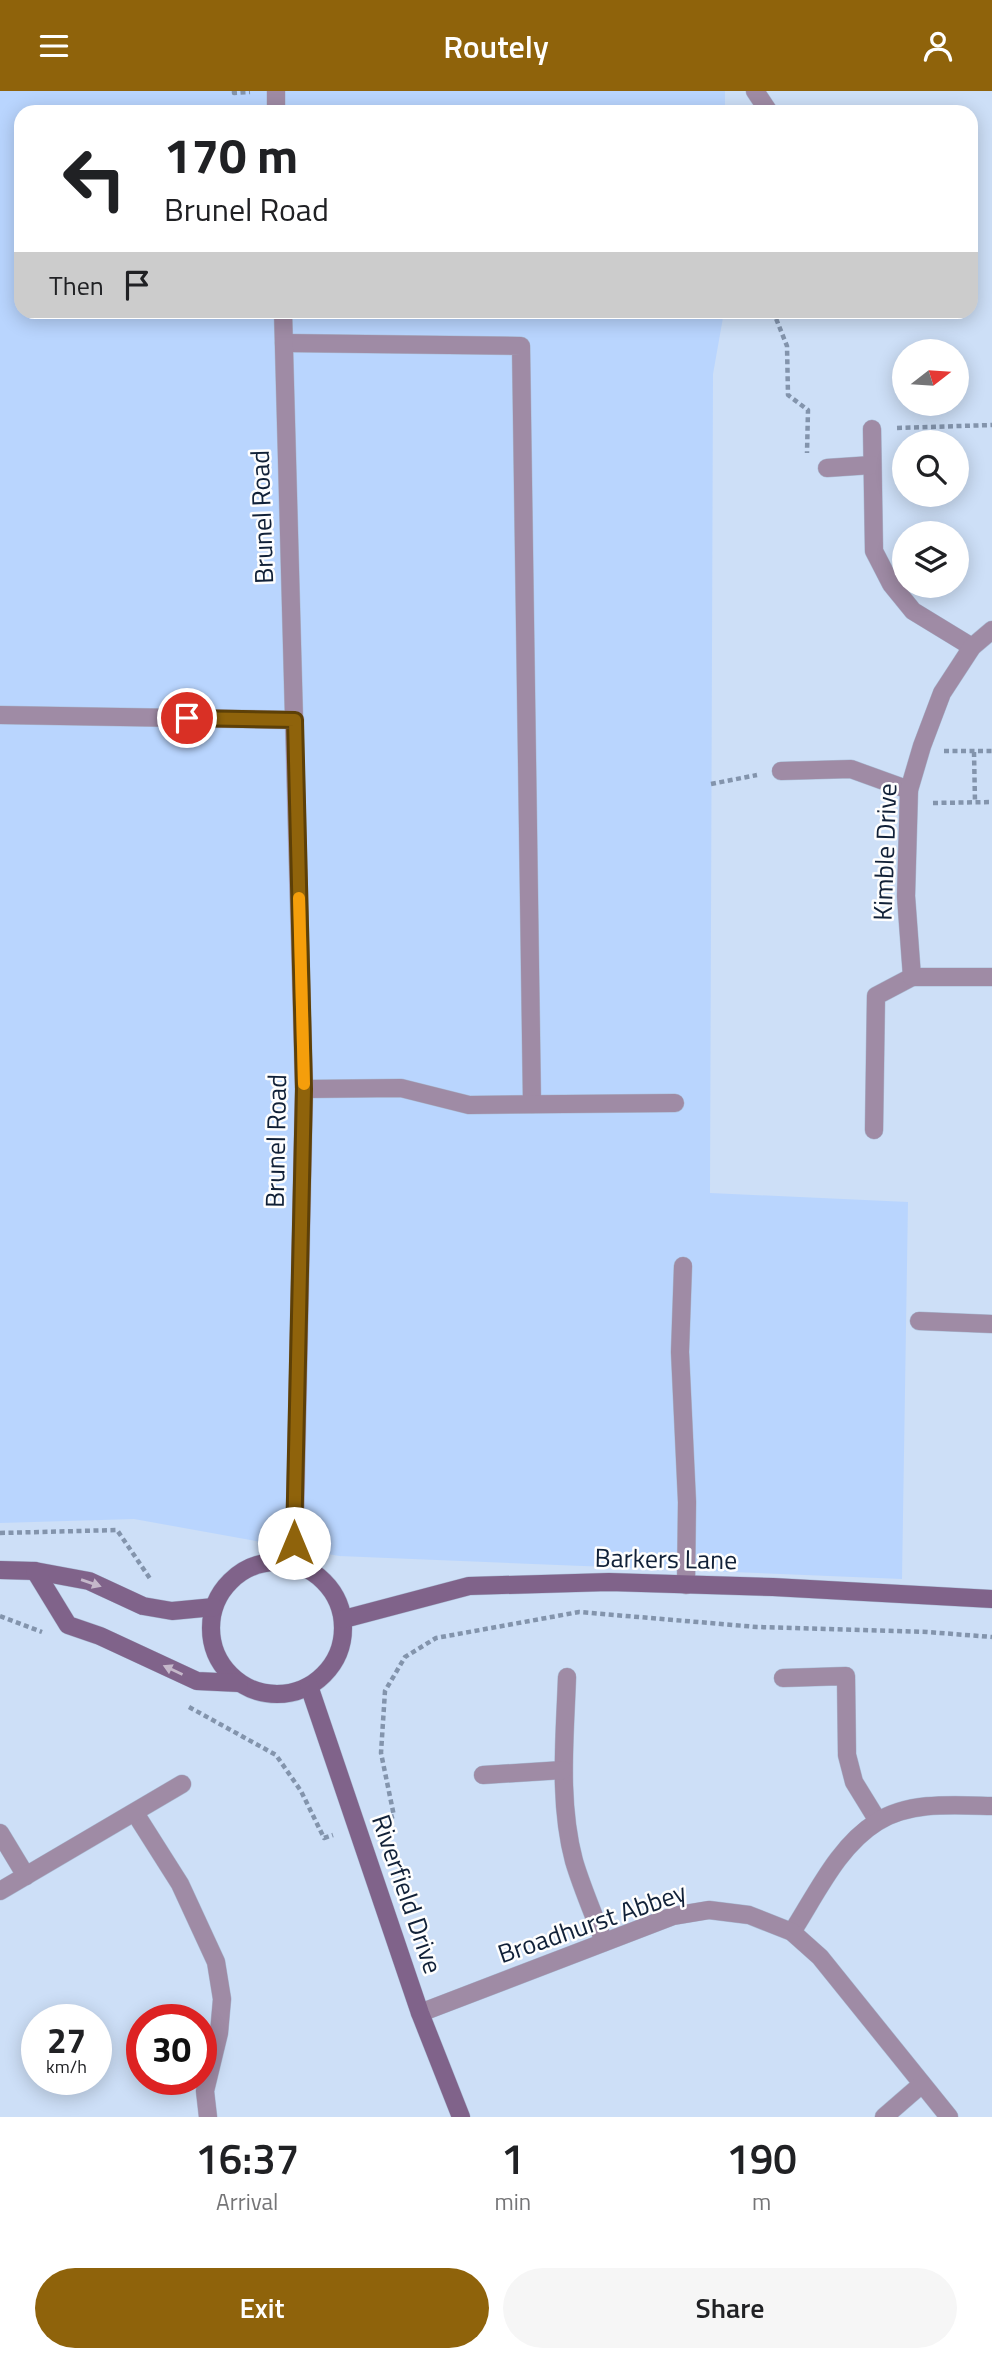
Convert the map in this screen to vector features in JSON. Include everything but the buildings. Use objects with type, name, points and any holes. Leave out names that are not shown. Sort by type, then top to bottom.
[{"type":"street","name":"Brunel Road","points":[[283,319],[304,1089],[294,1563]]},
{"type":"street","points":[[284,343],[520,346],[532,1104]]},
{"type":"street","points":[[872,429],[874,551],[891,584],[913,611],[972,647]]},
{"type":"street","points":[[827,468],[872,465]]},
{"type":"street","name":"Kimble Drive","points":[[912,977],[906,896],[908,797],[922,746],[942,693],[972,647],[992,630]]},
{"type":"street","points":[[0,715],[295,720]]},
{"type":"street","points":[[781,771],[851,769],[908,797]]},
{"type":"street","points":[[874,1130],[876,996],[912,977],[992,977]]},
{"type":"street","points":[[304,1089],[401,1088],[469,1105],[675,1103]]},
{"type":"street","points":[[683,1266],[680,1353],[687,1502],[686,1585]]},
{"type":"street","points":[[919,1321],[992,1324]]},
{"type":"street","points":[[35,1571],[68,1625],[100,1636],[197,1681],[239,1683],[259,1692],[284,1694],[309,1686],[326,1672],[338,1653],[344,1619],[340,1602],[320,1578],[294,1563],[270,1562],[251,1567],[234,1577],[221,1592],[214,1607],[214,1648],[223,1666],[239,1683]]},
{"type":"street","points":[[0,1570],[35,1571],[89,1581],[143,1606],[172,1611],[214,1607]]},
{"type":"street","name":"Barkers Lane","points":[[344,1619],[469,1586],[609,1582],[992,1599]]},
{"type":"street","points":[[783,1678],[846,1676],[847,1755],[854,1782],[878,1821]]},
{"type":"street","points":[[567,1677],[563,1770],[568,1822],[574,1860],[604,1942]]},
{"type":"street","name":"Riverfield Drive","points":[[309,1686],[421,2013],[461,2117]]},
{"type":"street","points":[[483,1775],[563,1770]]},
{"type":"street","points":[[0,1891],[182,1784]]},
{"type":"street","points":[[792,1932],[835,1865],[859,1836],[878,1821],[906,1810],[948,1804],[992,1806]]},
{"type":"street","points":[[135,1814],[180,1884],[216,1962],[222,1999],[219,2033],[205,2091],[208,2117]]},
{"type":"street","points":[[0,1833],[26,1876]]},
{"type":"street","name":"Broadhurst Abbey","points":[[421,2013],[673,1916],[709,1910],[749,1915],[792,1932],[820,1957],[949,2117]]},
{"type":"street","points":[[884,2117],[922,2084]]},
{"type":"path","points":[[776,319],[787,346],[788,395],[807,410],[807,466],[827,468]]},
{"type":"path","points":[[872,429],[992,425]]},
{"type":"path","points":[[922,746],[950,753],[992,751]]},
{"type":"path","points":[[974,752],[975,802]]},
{"type":"path","points":[[908,797],[992,802]]},
{"type":"path","points":[[0,1533],[117,1530],[152,1580]]},
{"type":"path","points":[[394,1816],[381,1753],[385,1691],[405,1657],[436,1638],[579,1612],[757,1627],[927,1632],[992,1637]]},
{"type":"path","points":[[0,1616],[45,1633]]},
{"type":"path","points":[[178,1701],[276,1755],[301,1791],[324,1838]]},
{"type":"shaded area","points":[[0,91],[725,91],[725,105],[14,105],[14,319],[723,319],[713,374],[710,1193],[908,1202],[902,1579],[339,1556],[134,1519],[0,1523]]},
{"type":"slow traffic","points":[[299,898],[304,1084]]},
{"type":"route","points":[[187,718],[295,720],[304,1089],[294,1543]]}]
